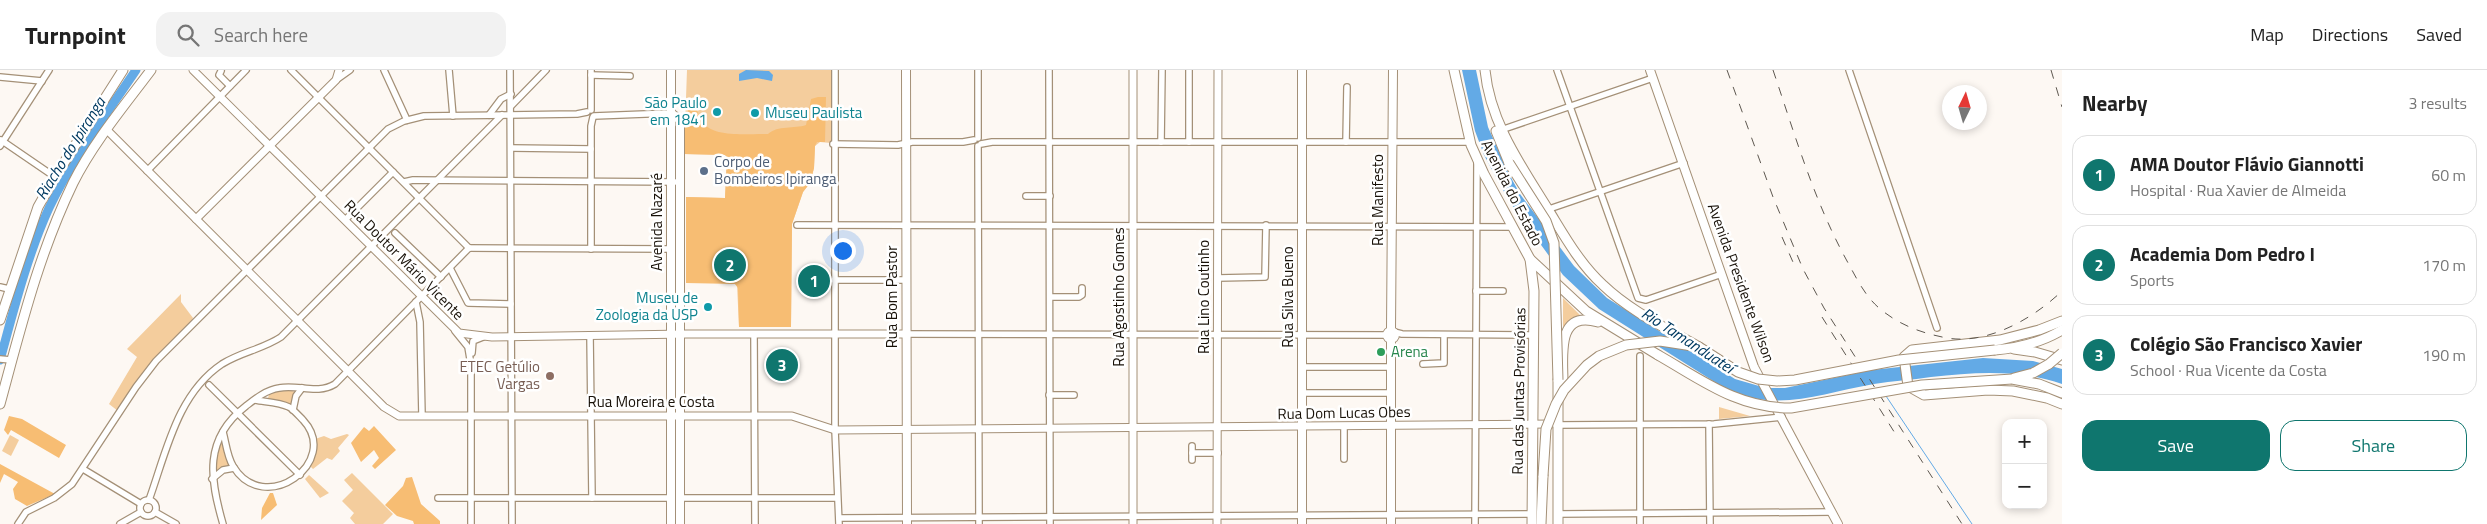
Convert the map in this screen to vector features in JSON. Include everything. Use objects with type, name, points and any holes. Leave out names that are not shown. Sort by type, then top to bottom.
[{"type":"main road","points":[[0,320],[5,288],[38,207],[123,70]]},
{"type":"main road","points":[[0,404],[6,360],[46,244],[74,182],[107,130],[151,70]]},
{"type":"main road","name":"Avenida Nazaré","points":[[671,70],[671,524]]},
{"type":"main road","name":"Rua Bom Pastor","points":[[906,70],[907,521]]},
{"type":"main road","name":"Rua Silva Bueno","points":[[1302,70],[1302,520]]},
{"type":"main road","name":"Rua Manifesto","points":[[1391,524],[1393,70]]},
{"type":"main road","name":"Avenida do Estado","points":[[1454,70],[1470,142],[1530,259],[1586,311],[1732,397],[1771,408],[1790,408],[1922,385],[2012,379]]},
{"type":"main road","name":"Avenida do Estado","points":[[1485,70],[1495,130],[1509,163],[1546,221],[1554,243],[1558,380],[1556,423]]},
{"type":"main road","name":"Avenida Presidente Wilson","points":[[1651,74],[1684,163],[1754,367],[1775,403],[1834,520]]},
{"type":"main road","name":"Avenida do Estado","points":[[1492,104],[1501,130],[1548,209],[1581,260],[1602,285],[1624,302],[1738,372],[1777,381],[1795,380],[1899,360],[2009,349]]},
{"type":"main road","name":"Avenida Nazaré","points":[[671,113],[680,120],[680,524]]},
{"type":"main road","name":"Rua das Juntas Provisórias","points":[[1530,259],[1534,291],[1536,424],[1532,524]]},
{"type":"main road","points":[[1558,519],[1556,423],[1562,415],[1563,348],[1567,330],[1572,324],[1588,320],[1611,327]]},
{"type":"main road","points":[[2062,321],[2039,330],[2000,340],[1912,350],[1906,354],[1904,360],[1908,386],[1924,395],[1988,390],[2013,391],[2047,398],[2062,404]]},
{"type":"main road","points":[[2009,349],[2040,340],[2062,330]]},
{"type":"main road","points":[[1541,524],[1546,434],[1554,409],[1564,390],[1588,365],[1614,350],[1637,343],[1660,341],[1699,347]]},
{"type":"main road","points":[[2009,349],[2035,352],[2062,360]]},
{"type":"main road","points":[[2012,379],[2034,373],[2062,354]]},
{"type":"main road","points":[[2012,379],[2039,384],[2062,393]]},
{"type":"street","points":[[49,70],[1,142],[55,177]]},
{"type":"street","name":"Rua Doutor Mário Vicente","points":[[193,70],[422,296],[456,331],[468,348],[471,365],[471,524]]},
{"type":"street","points":[[147,171],[246,70]]},
{"type":"street","points":[[291,70],[469,248],[671,249]]},
{"type":"street","points":[[336,80],[339,70]]},
{"type":"street","points":[[196,219],[318,97],[350,70]]},
{"type":"street","points":[[384,70],[407,120]]},
{"type":"street","points":[[449,70],[453,116]]},
{"type":"street","points":[[510,70],[512,148],[512,524]]},
{"type":"street","points":[[511,106],[546,70]]},
{"type":"street","points":[[835,70],[834,334],[838,521],[1133,520],[1217,516],[1302,520],[1391,514],[1532,514]]},
{"type":"street","points":[[978,70],[979,521]]},
{"type":"street","points":[[1050,70],[1050,196],[1048,223],[1050,297],[1050,521]]},
{"type":"street","name":"Rua Agostinho Gomes","points":[[1133,70],[1133,520]]},
{"type":"street","points":[[1162,70],[1162,142]]},
{"type":"street","points":[[1189,70],[1189,142]]},
{"type":"street","name":"Rua Lino Coutinho","points":[[1217,524],[1218,70]]},
{"type":"street","points":[[1557,70],[1638,298],[1646,300],[1722,274]]},
{"type":"street","points":[[1849,70],[1937,328]]},
{"type":"street","points":[[221,71],[219,76],[230,86]]},
{"type":"street","points":[[591,249],[591,73],[630,76]]},
{"type":"street","points":[[1501,130],[1570,107],[1651,74]]},
{"type":"street","points":[[0,77],[42,81]]},
{"type":"street","points":[[1346,142],[1347,88]]},
{"type":"street","points":[[489,115],[501,98],[511,94]]},
{"type":"street","points":[[18,524],[26,512],[64,490],[83,469],[145,375],[320,196],[394,125],[424,116],[671,113]]},
{"type":"street","points":[[141,504],[149,500],[176,424],[184,406],[196,389],[220,366],[248,350],[273,342],[298,320],[502,115]]},
{"type":"street","points":[[107,130],[348,370]]},
{"type":"street","points":[[834,144],[963,142],[1470,142]]},
{"type":"street","points":[[512,148],[591,149]]},
{"type":"street","points":[[1475,524],[1477,158]]},
{"type":"street","points":[[1548,209],[1684,163]]},
{"type":"street","points":[[345,220],[393,172]]},
{"type":"street","points":[[404,182],[413,180],[436,182],[680,182]]},
{"type":"street","points":[[1026,196],[1050,196]]},
{"type":"street","points":[[797,225],[970,225],[978,222],[1133,225],[1513,227]]},
{"type":"street","points":[[1218,278],[1266,278],[1266,225]]},
{"type":"street","points":[[395,232],[441,278]]},
{"type":"street","points":[[223,524],[212,479],[213,454],[223,432],[238,413],[255,400],[277,388],[327,389],[441,278],[469,248]]},
{"type":"street","points":[[450,268],[468,303],[511,304]]},
{"type":"street","points":[[834,280],[906,280]]},
{"type":"street","points":[[1050,297],[1079,297],[1082,295],[1082,288]]},
{"type":"street","points":[[1476,291],[1503,292]]},
{"type":"street","points":[[416,302],[420,322],[422,416]]},
{"type":"street","points":[[456,331],[462,334],[492,337]]},
{"type":"street","points":[[754,334],[755,524]]},
{"type":"street","points":[[471,365],[473,341],[478,338],[492,337],[754,334],[1534,335]]},
{"type":"street","points":[[1423,364],[1444,363],[1444,335]]},
{"type":"street","points":[[590,336],[592,498]]},
{"type":"street","points":[[1640,356],[1640,524]]},
{"type":"street","points":[[1302,367],[1391,368]]},
{"type":"street","name":"Rua Moreira e Costa","points":[[348,370],[392,414],[471,417],[792,416],[835,430],[906,430]]},
{"type":"street","points":[[209,384],[300,475]]},
{"type":"street","points":[[293,410],[296,396],[302,388]]},
{"type":"street","points":[[1302,393],[1391,394]]},
{"type":"street","points":[[1050,395],[1074,395]]},
{"type":"street","points":[[223,432],[234,468],[256,485],[266,487],[290,482],[300,475],[311,457],[313,440],[311,431],[293,410],[281,404],[255,400]]},
{"type":"street","name":"Rua Dom Lucas Obes","points":[[906,430],[1556,423],[1709,424],[1782,417]]},
{"type":"street","points":[[1709,424],[1710,524]]},
{"type":"street","points":[[1344,426],[1344,459]]},
{"type":"street","points":[[1192,446],[1192,460]]},
{"type":"street","points":[[1192,453],[1218,453]]},
{"type":"street","points":[[212,479],[223,470],[234,468]]},
{"type":"street","points":[[83,469],[141,504]]},
{"type":"street","points":[[438,498],[671,498]]},
{"type":"street","points":[[680,498],[837,498]]},
{"type":"street","points":[[149,500],[155,505],[155,512]]},
{"type":"street","points":[[141,504],[141,512]]},
{"type":"street","points":[[141,512],[148,516],[155,512]]},
{"type":"street","points":[[120,524],[141,512]]},
{"type":"street","points":[[155,512],[176,524]]},
{"type":"street","points":[[1558,519],[1640,514],[1710,513],[1834,520]]},
{"type":"shaded area","points":[[687,70],[833,70],[831,143],[820,142],[815,146],[814,168],[810,183],[803,192],[792,224],[791,327],[739,327],[737,285],[733,283],[686,197],[725,198],[727,157],[725,155],[684,154]]},
{"type":"shaded area","points":[[826,97],[825,142],[817,142],[815,146],[814,168],[810,183],[803,192],[792,224],[791,327],[739,327],[738,288],[735,284],[686,283],[686,197],[725,198],[727,157],[725,155],[684,154],[686,104],[693,104],[702,121],[707,127],[714,130],[732,134],[768,134],[776,129],[806,125],[811,99]]},
{"type":"shaded area","points":[[674,187],[676,187],[677,325],[674,325]]},
{"type":"shaded area","points":[[181,294],[181,302],[193,318],[188,327],[156,358],[118,411],[109,404],[137,357],[127,349]]},
{"type":"shaded area","points":[[1563,298],[1581,316],[1571,320],[1563,327]]},
{"type":"shaded area","points":[[285,390],[298,392],[292,408],[267,400],[270,393]]},
{"type":"shaded area","points":[[1719,407],[1750,416],[1719,419]]},
{"type":"shaded area","points":[[9,416],[22,419],[66,445],[59,458],[11,430],[8,435],[4,430]]},
{"type":"shaded area","points":[[374,426],[396,450],[375,469],[372,466],[379,458],[374,450],[361,462],[351,443],[364,427],[369,431]]},
{"type":"shaded area","points":[[10,435],[19,440],[11,456],[2,451]]},
{"type":"shaded area","points":[[349,435],[338,448],[340,451],[332,460],[327,458],[313,469],[309,465],[315,439],[324,436],[331,439]]},
{"type":"shaded area","points":[[222,441],[225,443],[231,466],[222,469],[214,475],[215,459]]},
{"type":"shaded area","points":[[0,464],[55,494],[27,506],[15,499],[13,489],[18,482],[4,474],[0,483]]},
{"type":"shaded area","points":[[352,473],[393,514],[383,524],[355,524],[350,518],[354,513],[342,501],[353,490],[344,480]]},
{"type":"shaded area","points":[[309,475],[329,493],[320,498],[305,479]]},
{"type":"shaded area","points":[[412,477],[421,504],[440,521],[440,524],[414,524],[413,521],[397,516],[385,505],[403,486],[406,478]]},
{"type":"shaded area","points":[[270,493],[273,493],[277,505],[261,520],[262,508]]},
{"type":"water","points":[[746,70],[769,71],[773,75],[772,81],[757,78],[739,81],[739,74]]},
{"type":"water","name":"Rio Tamanduateí","points":[[1462,70],[1476,70],[1488,127],[1508,172],[1520,194],[1574,266],[1607,298],[1735,379],[1766,388],[1785,388],[1872,370],[1983,358],[2033,361],[2062,369],[2062,384],[2029,376],[1981,373],[1881,383],[1801,399],[1766,400],[1729,391],[1599,309],[1563,275],[1509,201],[1484,155],[1475,131]]},
{"type":"waterway","name":"Riacho do Ipiranga","points":[[0,360],[28,264],[49,208],[68,172],[136,70]]},
{"type":"waterway","points":[[1886,396],[1972,524]]},
{"type":"railway","points":[[1727,70],[1773,197],[1803,269],[1824,308],[1962,524]]},
{"type":"railway","points":[[1773,70],[1806,167],[1835,238],[1865,292],[1879,308],[1894,319],[1919,331],[1947,338],[1963,339],[1994,333],[2024,320],[2062,291]]},
{"type":"railway","points":[[2051,70],[2062,107]]},
{"type":"railway","points":[[1782,237],[1796,269]]},
{"type":"railway","points":[[1822,317],[1898,438]]},
{"type":"place","name":"São Paulo em 1841","points":[[717,112]]},
{"type":"place","name":"Museu Paulista","points":[[755,113]]},
{"type":"place","name":"Corpo de Bombeiros Ipiranga","points":[[704,171]]},
{"type":"place","name":"Academia Dom Pedro I","points":[[730,265]]},
{"type":"place","name":"AMA Doutor Flávio Giannotti","points":[[814,281]]},
{"type":"place","name":"Museu de Zoologia da USP","points":[[708,307]]},
{"type":"place","name":"Arena","points":[[1381,352]]},
{"type":"place","name":"Colégio São Francisco Xavier","points":[[782,365]]},
{"type":"place","name":"ETEC Getúlio Vargas","points":[[550,376]]}]
